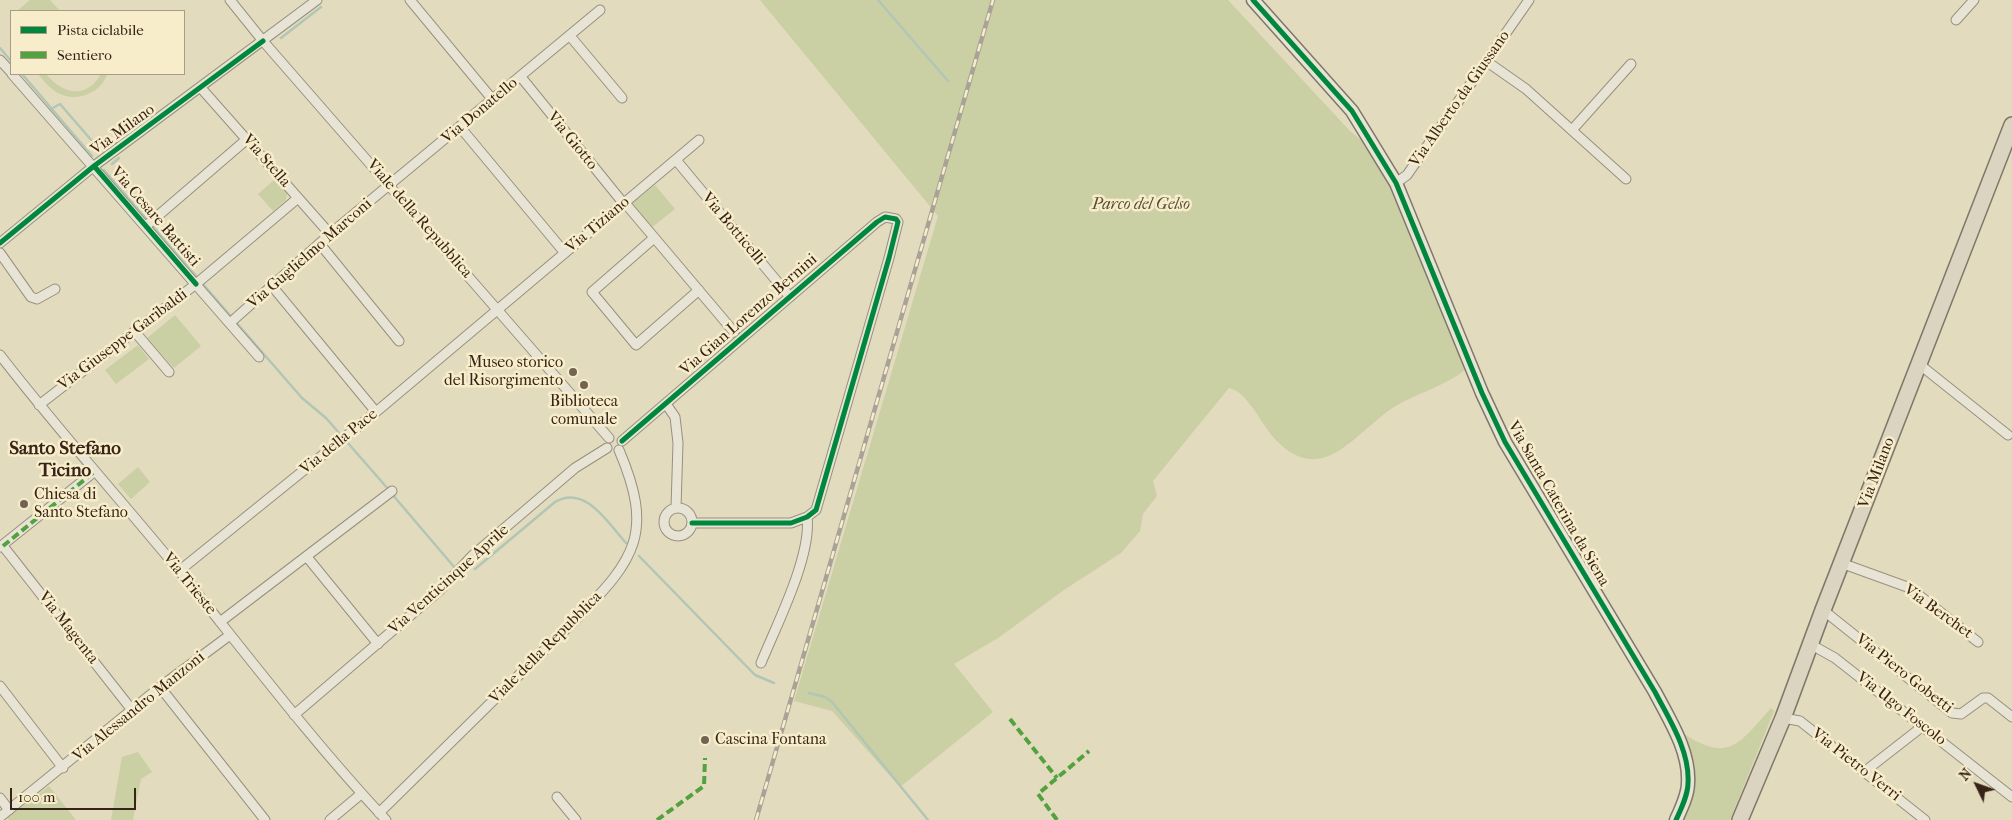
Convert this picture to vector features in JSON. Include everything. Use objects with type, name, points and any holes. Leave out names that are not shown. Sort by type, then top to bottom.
[{"type":"main road","name":"Via Milano","points":[[1744,818],[1822,610],[2012,125]]},
{"type":"street","name":"Viale della Repubblica","points":[[230,0],[263,41],[609,438]]},
{"type":"street","points":[[410,0],[493,100]]},
{"type":"street","points":[[1253,0],[1352,111],[1396,183]]},
{"type":"street","name":"Via Alberto da Giussano","points":[[1396,183],[1407,175],[1529,0]]},
{"type":"street","points":[[1956,20],[1974,0]]},
{"type":"street","name":"Via Milano","points":[[0,243],[94,166],[201,88],[312,1]]},
{"type":"street","name":"Via Donatello","points":[[390,186],[600,10]]},
{"type":"street","points":[[570,36],[622,98]]},
{"type":"street","name":"Via Cesare Battisti","points":[[0,60],[10,71]]},
{"type":"street","points":[[1486,61],[1526,90],[1626,179]]},
{"type":"street","points":[[1572,130],[1631,64]]},
{"type":"street","name":"Via Cesare Battisti","points":[[14,75],[94,166],[149,224],[232,321],[259,357]]},
{"type":"street","name":"Via Giotto","points":[[521,77],[624,204],[734,332]]},
{"type":"street","name":"Via Stella","points":[[201,88],[330,234]]},
{"type":"street","points":[[460,127],[565,253]]},
{"type":"street","points":[[149,224],[246,140]]},
{"type":"street","name":"Via Tiziano","points":[[496,310],[699,140]]},
{"type":"street","name":"Via Botticelli","points":[[676,160],[790,297]]},
{"type":"street","name":"Via Santa Caterina da Siena","points":[[1396,183],[1482,393],[1505,442],[1655,692],[1674,729],[1683,753],[1688,784],[1676,820]]},
{"type":"street","name":"Via Guglielmo Marconi","points":[[232,321],[330,234],[390,186]]},
{"type":"street","name":"Via Giuseppe Garibaldi","points":[[38,405],[199,282],[298,198]]},
{"type":"street","name":"Via Gian Lorenzo Bernini","points":[[620,446],[877,222],[885,217],[896,219],[898,222],[889,258],[816,510],[807,518]]},
{"type":"street","points":[[654,238],[592,292],[636,345],[699,290]]},
{"type":"street","points":[[320,244],[399,341]]},
{"type":"street","points":[[0,253],[30,297],[37,299],[55,289]]},
{"type":"street","points":[[272,286],[376,412]]},
{"type":"street","name":"Via della Pace","points":[[179,571],[376,412],[496,310]]},
{"type":"street","points":[[135,332],[169,372]]},
{"type":"street","name":"Via Trieste","points":[[0,355],[38,405],[179,571],[294,715],[361,794],[386,820]]},
{"type":"street","points":[[1919,364],[2008,435]]},
{"type":"street","points":[[666,404],[675,417],[678,443],[676,508]]},
{"type":"street","points":[[616,436],[620,446],[611,451],[607,448],[606,442],[609,438],[616,436]]},
{"type":"street","name":"Viale della Repubblica","points":[[379,813],[603,592],[620,572],[631,550],[637,517],[633,487],[620,446]]},
{"type":"street","name":"Via Venticinque Aprile","points":[[294,715],[456,576],[479,550],[575,468],[607,448]]},
{"type":"street","points":[[1,546],[94,472]]},
{"type":"street","points":[[220,622],[390,493]]},
{"type":"street","points":[[676,508],[687,512],[692,523],[684,535],[670,534],[664,521],[667,512],[676,508]]},
{"type":"street","points":[[692,523],[791,523],[807,518],[809,532],[796,576],[761,663]]},
{"type":"street","name":"Via Magenta","points":[[1,546],[132,710]]},
{"type":"street","points":[[307,557],[378,644]]},
{"type":"street","name":"Via Berchet","points":[[1841,563],[1910,588],[1978,642]]},
{"type":"street","name":"Via Piero Gobetti","points":[[1822,610],[1952,713],[1961,714],[1979,700],[1988,698],[2012,717]]},
{"type":"street","name":"Via Alessandro Manzoni","points":[[0,817],[63,768],[160,687],[230,635]]},
{"type":"street","name":"Via Ugo Foscolo","points":[[1810,644],[1831,654],[2012,797]]},
{"type":"street","points":[[0,686],[63,768]]},
{"type":"street","points":[[160,687],[265,820]]},
{"type":"street","name":"Via Pietro Verri","points":[[1783,718],[1800,721],[1925,820]]},
{"type":"street","points":[[1864,772],[1922,726]]},
{"type":"street","points":[[330,820],[361,794]]},
{"type":"street","points":[[556,797],[576,820]]},
{"type":"street","points":[[0,798],[9,810]]},
{"type":"green space","points":[[30,0],[50,0],[59,10],[18,10]]},
{"type":"green space","name":"Parco del Gelso","points":[[760,0],[1228,0],[1350,131],[1367,145],[1389,181],[1466,366],[1465,370],[1457,376],[1394,407],[1351,442],[1337,452],[1323,458],[1307,459],[1291,453],[1274,438],[1242,395],[1236,390],[1229,388],[1153,481],[1157,496],[1143,514],[1140,531],[1121,553],[1064,590],[998,638],[954,664],[993,712],[900,787],[832,711],[794,701],[938,216]]},
{"type":"green space","points":[[39,75],[47,75],[67,90],[81,91],[88,88],[100,75],[107,75],[104,81],[94,91],[80,96],[65,96],[47,85]]},
{"type":"green space","points":[[274,180],[287,194],[286,200],[273,211],[258,194]]},
{"type":"green space","points":[[655,185],[675,209],[651,228],[631,204]]},
{"type":"green space","points":[[175,315],[201,346],[174,368],[147,338]]},
{"type":"green space","points":[[138,345],[149,359],[116,384],[105,370]]},
{"type":"green space","points":[[138,467],[150,482],[131,499],[118,484]]},
{"type":"green space","points":[[1771,708],[1774,711],[1730,820],[1683,820],[1691,796],[1694,777],[1684,734],[1700,743],[1724,748],[1742,739]]},
{"type":"green space","points":[[138,752],[152,772],[141,779],[133,820],[111,820],[122,757]]},
{"type":"green space","points":[[49,786],[76,820],[9,820],[7,818]]},
{"type":"waterway","points":[[878,0],[948,81]]},
{"type":"waterway","points":[[281,38],[321,7]]},
{"type":"waterway","points":[[0,48],[10,60]]},
{"type":"waterway","points":[[23,75],[92,156]]},
{"type":"waterway","points":[[51,109],[60,104],[99,149]]},
{"type":"waterway","points":[[112,164],[119,158]]},
{"type":"waterway","points":[[104,170],[198,278]]},
{"type":"waterway","points":[[202,283],[302,398],[326,418],[389,490]]},
{"type":"waterway","points":[[392,494],[455,568]]},
{"type":"waterway","points":[[475,569],[555,502],[566,498],[576,498],[595,508],[626,543]]},
{"type":"waterway","points":[[639,556],[755,675],[774,683]]},
{"type":"waterway","points":[[809,693],[825,697],[832,702],[928,820]]},
{"type":"railway","points":[[756,820],[993,0]]},
{"type":"marked path","points":[[3,546],[94,472]]},
{"type":"marked path","points":[[1010,719],[1057,778]]},
{"type":"marked path","points":[[1057,820],[1038,794],[1089,751]]},
{"type":"marked path","points":[[657,820],[704,786],[705,758]]},
{"type":"cycle path","points":[[1253,0],[1352,111],[1396,183],[1482,393],[1505,442],[1655,692],[1678,736],[1686,759],[1688,788],[1676,820]]},
{"type":"cycle path","points":[[0,243],[94,166],[263,41]]},
{"type":"cycle path","points":[[94,166],[196,284]]},
{"type":"cycle path","points":[[622,441],[877,222],[885,217],[896,219],[898,222],[889,258],[816,510],[807,517],[791,523],[692,523]]},
{"type":"place","name":"Museo storico del Risorgimento","points":[[573,372]]},
{"type":"place","name":"Biblioteca comunale","points":[[584,385]]},
{"type":"place","name":"Chiesa di Santo Stefano","points":[[24,504]]},
{"type":"place","name":"Cascina Fontana","points":[[705,740]]},
{"type":"district","name":"Santo Stefano Ticino","points":[[65,460]]}]
